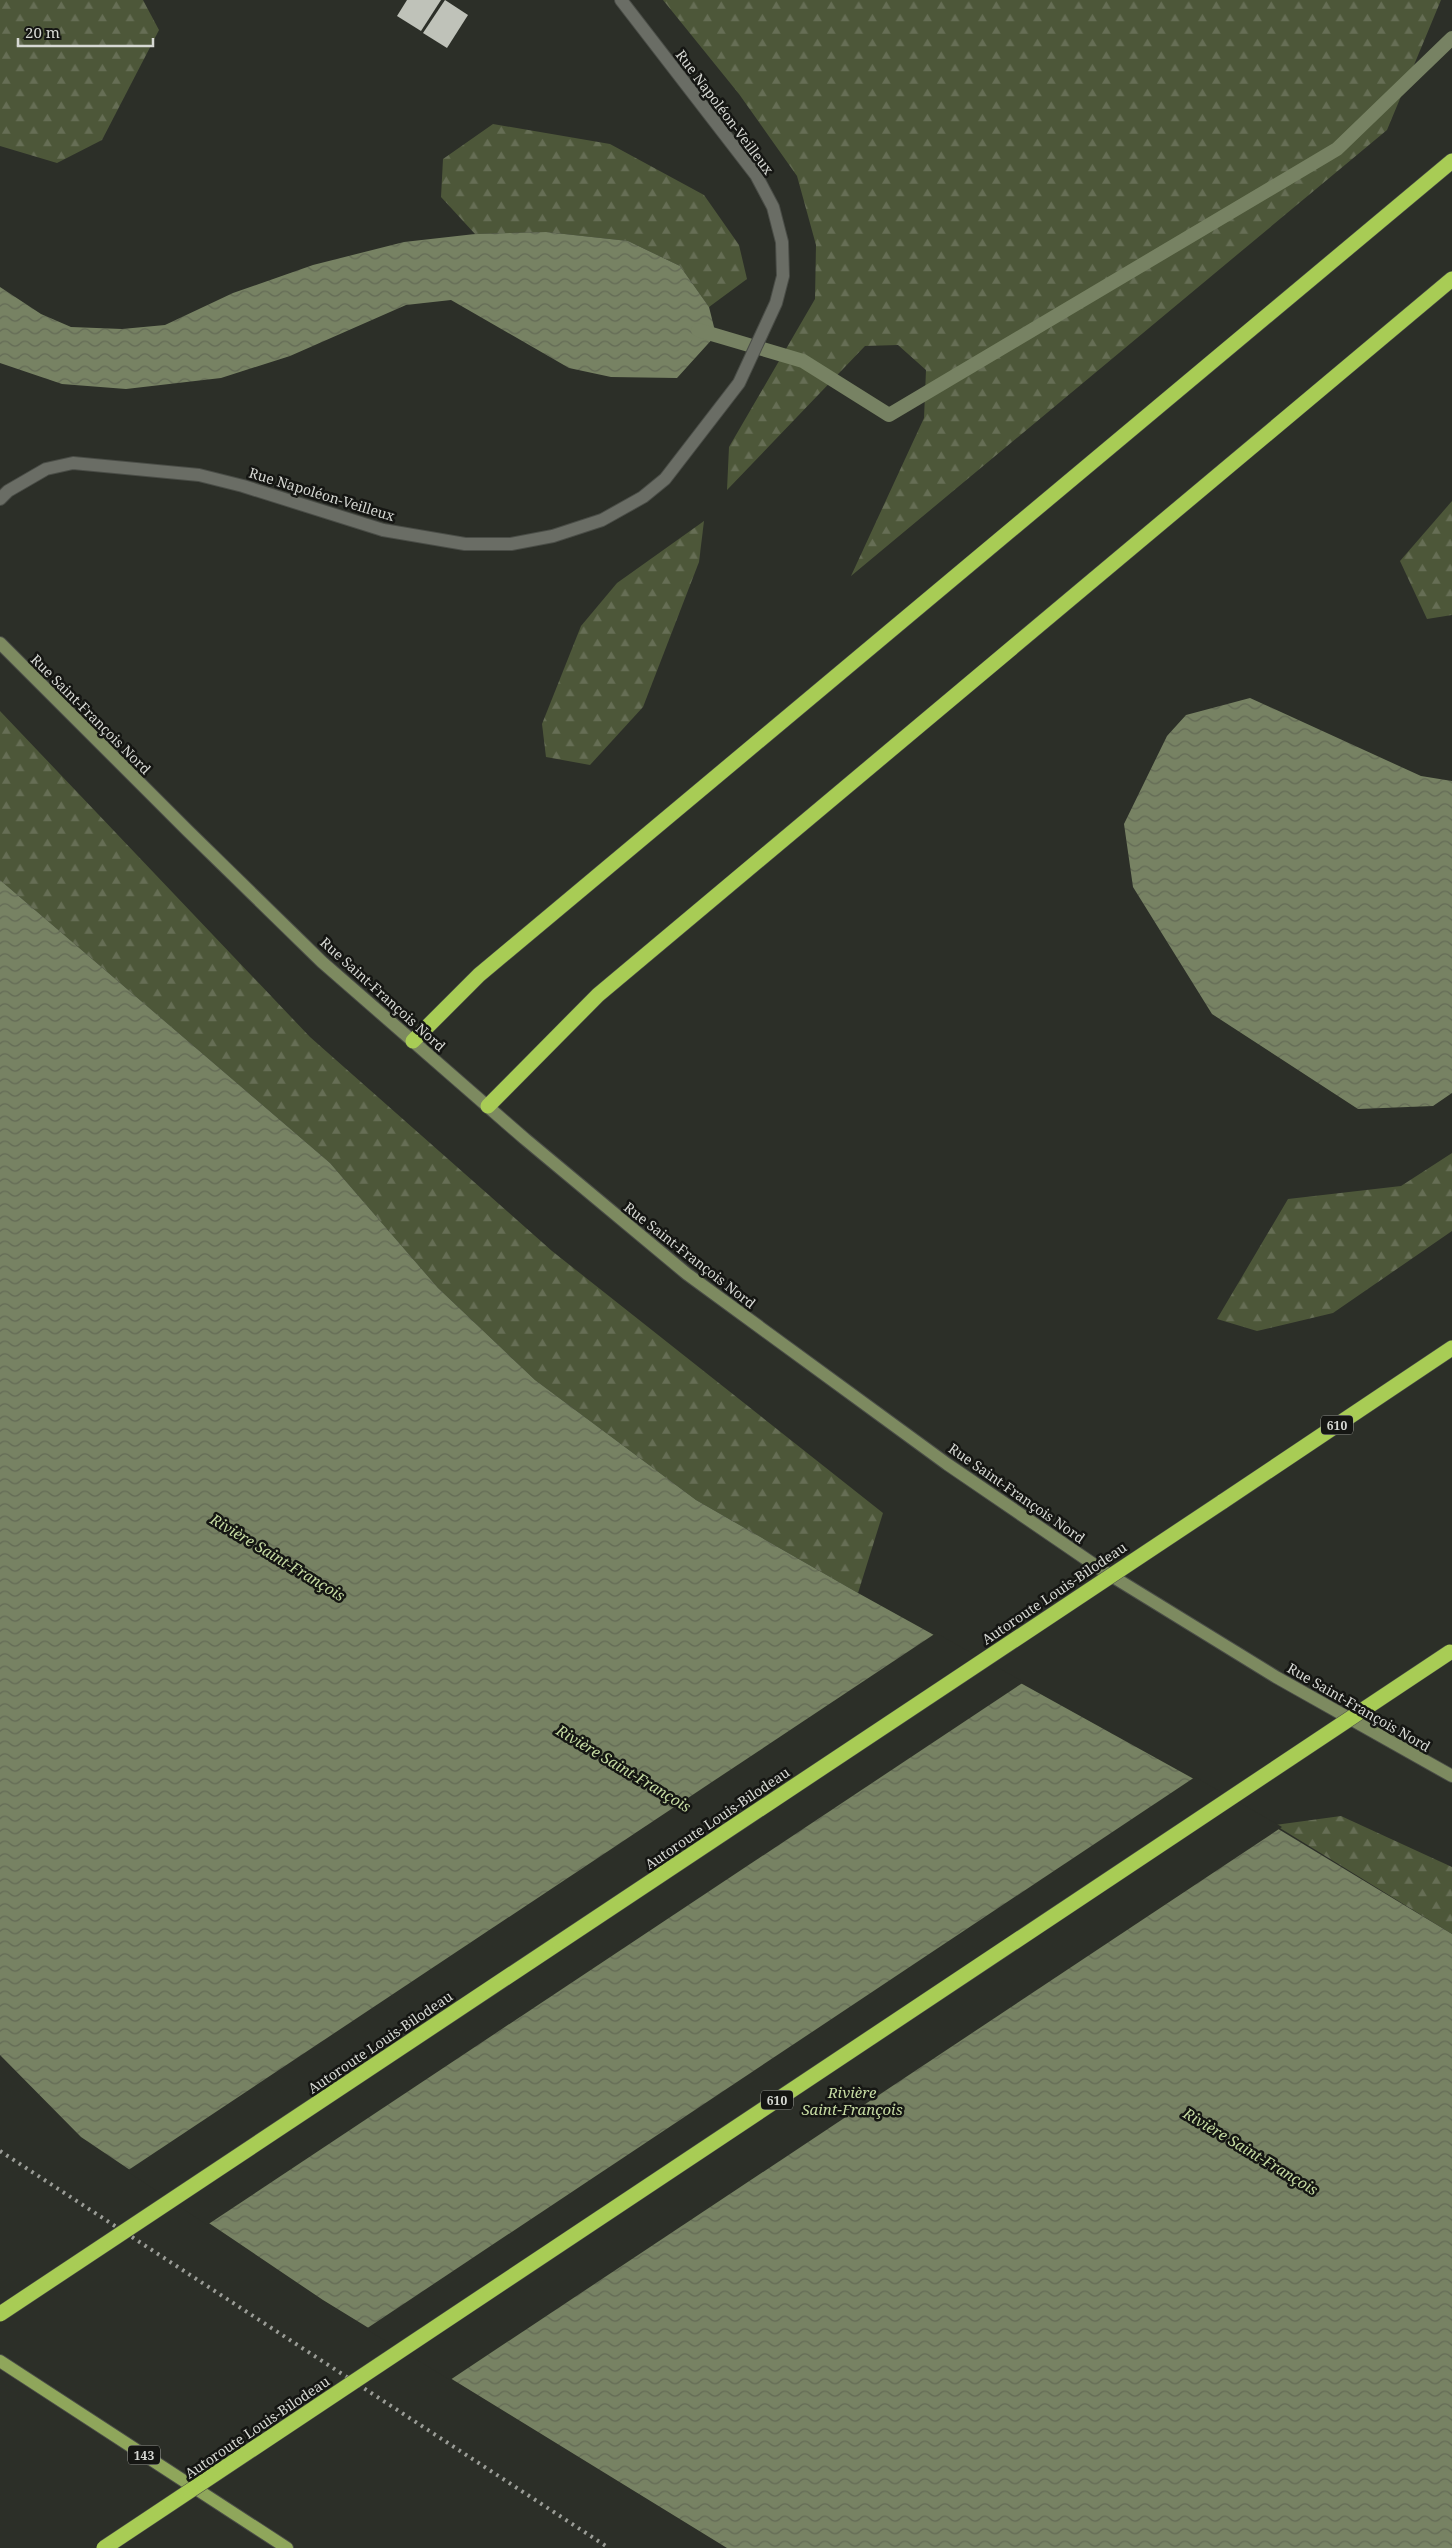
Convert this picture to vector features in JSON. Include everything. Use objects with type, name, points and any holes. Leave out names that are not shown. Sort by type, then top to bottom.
[{"type":"highway","points":[[413,1041],[479,975],[1452,161]]},
{"type":"highway","points":[[488,1106],[598,995],[1452,279]]},
{"type":"highway","name":"Autoroute Louis-Bilodeau","points":[[0,2314],[1452,1348]]},
{"type":"highway","name":"Autoroute Louis-Bilodeau","points":[[104,2548],[1451,1651]]},
{"type":"main road","name":"143","points":[[0,2361],[287,2548]]},
{"type":"street","name":"Rue Napoléon-Veilleux","points":[[0,499],[8,491],[46,470],[74,463],[199,475],[243,486],[383,530],[465,544],[512,544],[553,536],[602,520],[643,497],[665,480],[739,383],[776,303],[783,276],[782,242],[773,207],[750,167],[621,0]]},
{"type":"street","name":"Rue Saint-François Nord","points":[[0,642],[279,920],[488,1106],[694,1279],[793,1353],[994,1497],[1102,1570],[1229,1648],[1452,1776]]},
{"type":"green space","points":[[0,0],[143,0],[159,30],[102,140],[57,163],[0,146]]},
{"type":"green space","points":[[663,0],[1441,0],[1387,130],[851,576],[924,418],[926,370],[898,345],[865,346],[727,490],[729,447],[815,299],[816,245],[797,176],[739,94]]},
{"type":"green space","points":[[493,124],[610,144],[704,195],[739,245],[747,279],[709,307],[680,266],[628,241],[546,232],[475,234],[441,197],[443,159]]},
{"type":"green space","points":[[1452,501],[1452,615],[1427,619],[1400,561]]},
{"type":"green space","points":[[704,521],[699,562],[643,707],[590,765],[546,757],[542,724],[581,626],[617,583]]},
{"type":"green space","points":[[0,711],[310,1037],[552,1251],[883,1513],[858,1593],[696,1500],[535,1380],[438,1288],[330,1163],[0,880]]},
{"type":"green space","points":[[1452,1153],[1452,1231],[1333,1313],[1257,1331],[1217,1319],[1288,1199],[1401,1186]]},
{"type":"green space","points":[[1341,1816],[1452,1867],[1452,1934],[1275,1825]]},
{"type":"water","points":[[546,232],[628,241],[680,266],[709,307],[716,335],[677,378],[611,377],[569,368],[451,300],[406,305],[290,356],[221,378],[126,389],[62,384],[0,363],[0,287],[41,314],[71,327],[122,329],[165,325],[233,293],[313,265],[404,242],[475,234]]},
{"type":"water","points":[[1250,698],[1421,776],[1452,781],[1452,1093],[1433,1106],[1358,1109],[1212,1014],[1133,887],[1124,824],[1167,736],[1186,715]]},
{"type":"water","name":"Rivière Saint-François","points":[[0,880],[330,1163],[438,1288],[535,1380],[696,1500],[858,1593],[1212,1789],[1452,1934],[1452,2548],[727,2548],[323,2300],[81,2137],[0,2055]]},
{"type":"pier","points":[[936,1633],[1024,1682],[207,2225],[127,2171]]},
{"type":"pier","points":[[1195,1777],[1282,1827],[450,2380],[366,2329]]},
{"type":"building","points":[[407,0],[441,0],[421,31],[397,16]]},
{"type":"building","points":[[445,0],[468,15],[447,48],[423,33]]},
{"type":"waterway","points":[[698,330],[803,361],[889,415],[1337,149],[1452,38]]},
{"type":"railway","points":[[0,2151],[609,2548]]}]
